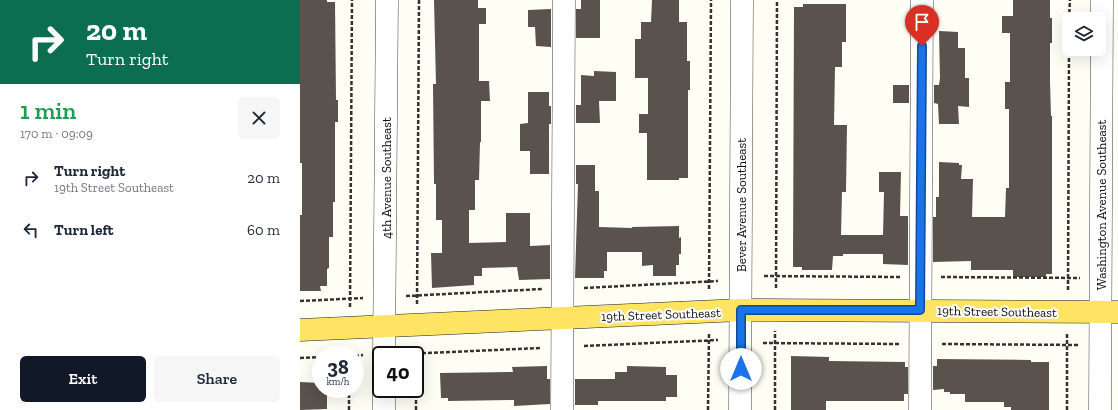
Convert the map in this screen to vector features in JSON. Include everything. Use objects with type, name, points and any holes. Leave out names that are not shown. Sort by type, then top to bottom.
[{"type":"main road","name":"19th Street Southeast","points":[[300,330],[741,310],[1109,312]]},
{"type":"street","name":"4th Avenue Southeast","points":[[378,346],[384,326],[387,0]]},
{"type":"street","points":[[562,410],[564,0]]},
{"type":"street","name":"Bever Avenue Southeast","points":[[740,410],[742,0]]},
{"type":"street","points":[[920,410],[922,0]]},
{"type":"street","name":"Washington Avenue Southeast","points":[[1100,410],[1109,312],[1102,0]]},
{"type":"street","points":[[384,398],[384,410]]},
{"type":"path","points":[[350,313],[352,0]]},
{"type":"path","points":[[417,308],[419,0]]},
{"type":"path","points":[[709,289],[711,0]]},
{"type":"path","points":[[776,288],[777,0]]},
{"type":"path","points":[[1069,12],[1070,0]]},
{"type":"path","points":[[1068,294],[1069,56]]},
{"type":"path","points":[[300,301],[369,297]]},
{"type":"path","points":[[1067,329],[1067,410]]},
{"type":"path","points":[[775,331],[775,410]]},
{"type":"path","points":[[708,410],[709,332]]},
{"type":"path","points":[[300,358],[312,357]]},
{"type":"path","points":[[349,398],[349,410]]},
{"type":"path","points":[[416,398],[416,410]]},
{"type":"building","points":[[300,0],[327,0],[327,2],[335,2],[336,100],[338,100],[338,122],[335,122],[335,202],[333,202],[333,237],[329,237],[329,268],[327,269],[327,286],[320,286],[321,291],[300,291],[302,163],[300,163]]},
{"type":"building","points":[[434,0],[478,0],[478,8],[486,8],[486,24],[479,24],[479,81],[489,81],[490,101],[481,101],[479,180],[475,180],[475,210],[469,210],[469,243],[506,242],[506,213],[530,213],[530,246],[550,245],[550,279],[519,280],[517,267],[482,268],[482,276],[474,276],[474,285],[432,288],[431,253],[442,253],[442,220],[436,220],[436,184],[434,184],[433,84],[436,84]]},
{"type":"building","points":[[581,0],[600,0],[600,38],[576,38],[576,9],[581,9]]},
{"type":"building","points":[[652,0],[679,0],[679,22],[687,22],[687,61],[690,61],[690,90],[688,90],[688,178],[679,178],[679,180],[647,180],[647,133],[639,133],[639,114],[648,114],[648,78],[635,78],[635,39],[641,39],[641,22],[651,22]]},
{"type":"building","points":[[1013,0],[1050,0],[1050,18],[1052,18],[1052,43],[1050,43],[1050,82],[1052,116],[1052,274],[1046,274],[1046,277],[1013,277],[1013,270],[971,270],[971,261],[933,262],[933,217],[936,217],[936,197],[939,197],[939,162],[959,163],[959,165],[962,165],[961,179],[973,179],[972,217],[1005,217],[1006,188],[1009,188],[1009,109],[1005,109],[1005,82],[1010,82],[1010,33],[1002,33],[1002,16],[1013,16]]},
{"type":"building","points":[[803,4],[846,4],[846,42],[842,42],[842,67],[835,67],[834,125],[847,125],[846,192],[842,192],[841,235],[883,235],[884,192],[879,192],[879,172],[901,172],[900,216],[908,216],[908,265],[883,264],[883,254],[843,254],[843,256],[833,256],[832,270],[802,270],[802,267],[793,267],[794,7],[803,7]]},
{"type":"building","points":[[551,9],[551,47],[536,46],[535,27],[528,27],[528,10]]},
{"type":"building","points":[[939,31],[958,32],[958,48],[965,48],[965,78],[969,78],[969,107],[958,106],[959,124],[939,124],[938,104],[934,103],[934,85],[939,85],[940,78]]},
{"type":"building","points":[[594,71],[616,72],[616,101],[599,101],[600,123],[576,123],[576,105],[581,105],[581,75],[594,76]]},
{"type":"building","points":[[893,85],[909,85],[909,103],[893,103]]},
{"type":"building","points":[[528,92],[549,92],[551,124],[549,124],[549,174],[530,174],[530,151],[520,151],[520,124],[528,123]]},
{"type":"building","points":[[576,165],[595,165],[595,191],[599,191],[599,227],[632,228],[679,226],[679,238],[681,237],[681,254],[679,254],[679,265],[676,265],[676,276],[653,276],[653,265],[642,266],[642,252],[607,252],[607,271],[604,271],[604,278],[575,278],[578,184],[576,184]]},
{"type":"building","points":[[791,356],[829,357],[829,361],[905,362],[905,367],[908,367],[908,394],[904,394],[904,401],[826,401],[826,410],[791,410]]},
{"type":"building","points":[[937,359],[1031,360],[1031,362],[1049,362],[1049,410],[1011,410],[1011,407],[1004,407],[1004,402],[965,402],[965,394],[950,394],[950,392],[944,392],[944,389],[933,390],[933,366],[937,366]]},
{"type":"building","points":[[547,366],[547,379],[550,379],[550,404],[514,406],[514,400],[448,401],[448,398],[441,398],[440,373],[513,372],[512,367]]},
{"type":"building","points":[[627,366],[666,367],[666,375],[677,375],[677,397],[666,397],[666,401],[598,401],[598,405],[575,405],[575,379],[615,379],[615,372],[627,372]]},
{"type":"building","points":[[300,382],[312,383],[312,398],[327,398],[327,409],[300,410]]},
{"type":"route","points":[[741,369],[741,310],[920,310],[922,46]]}]
